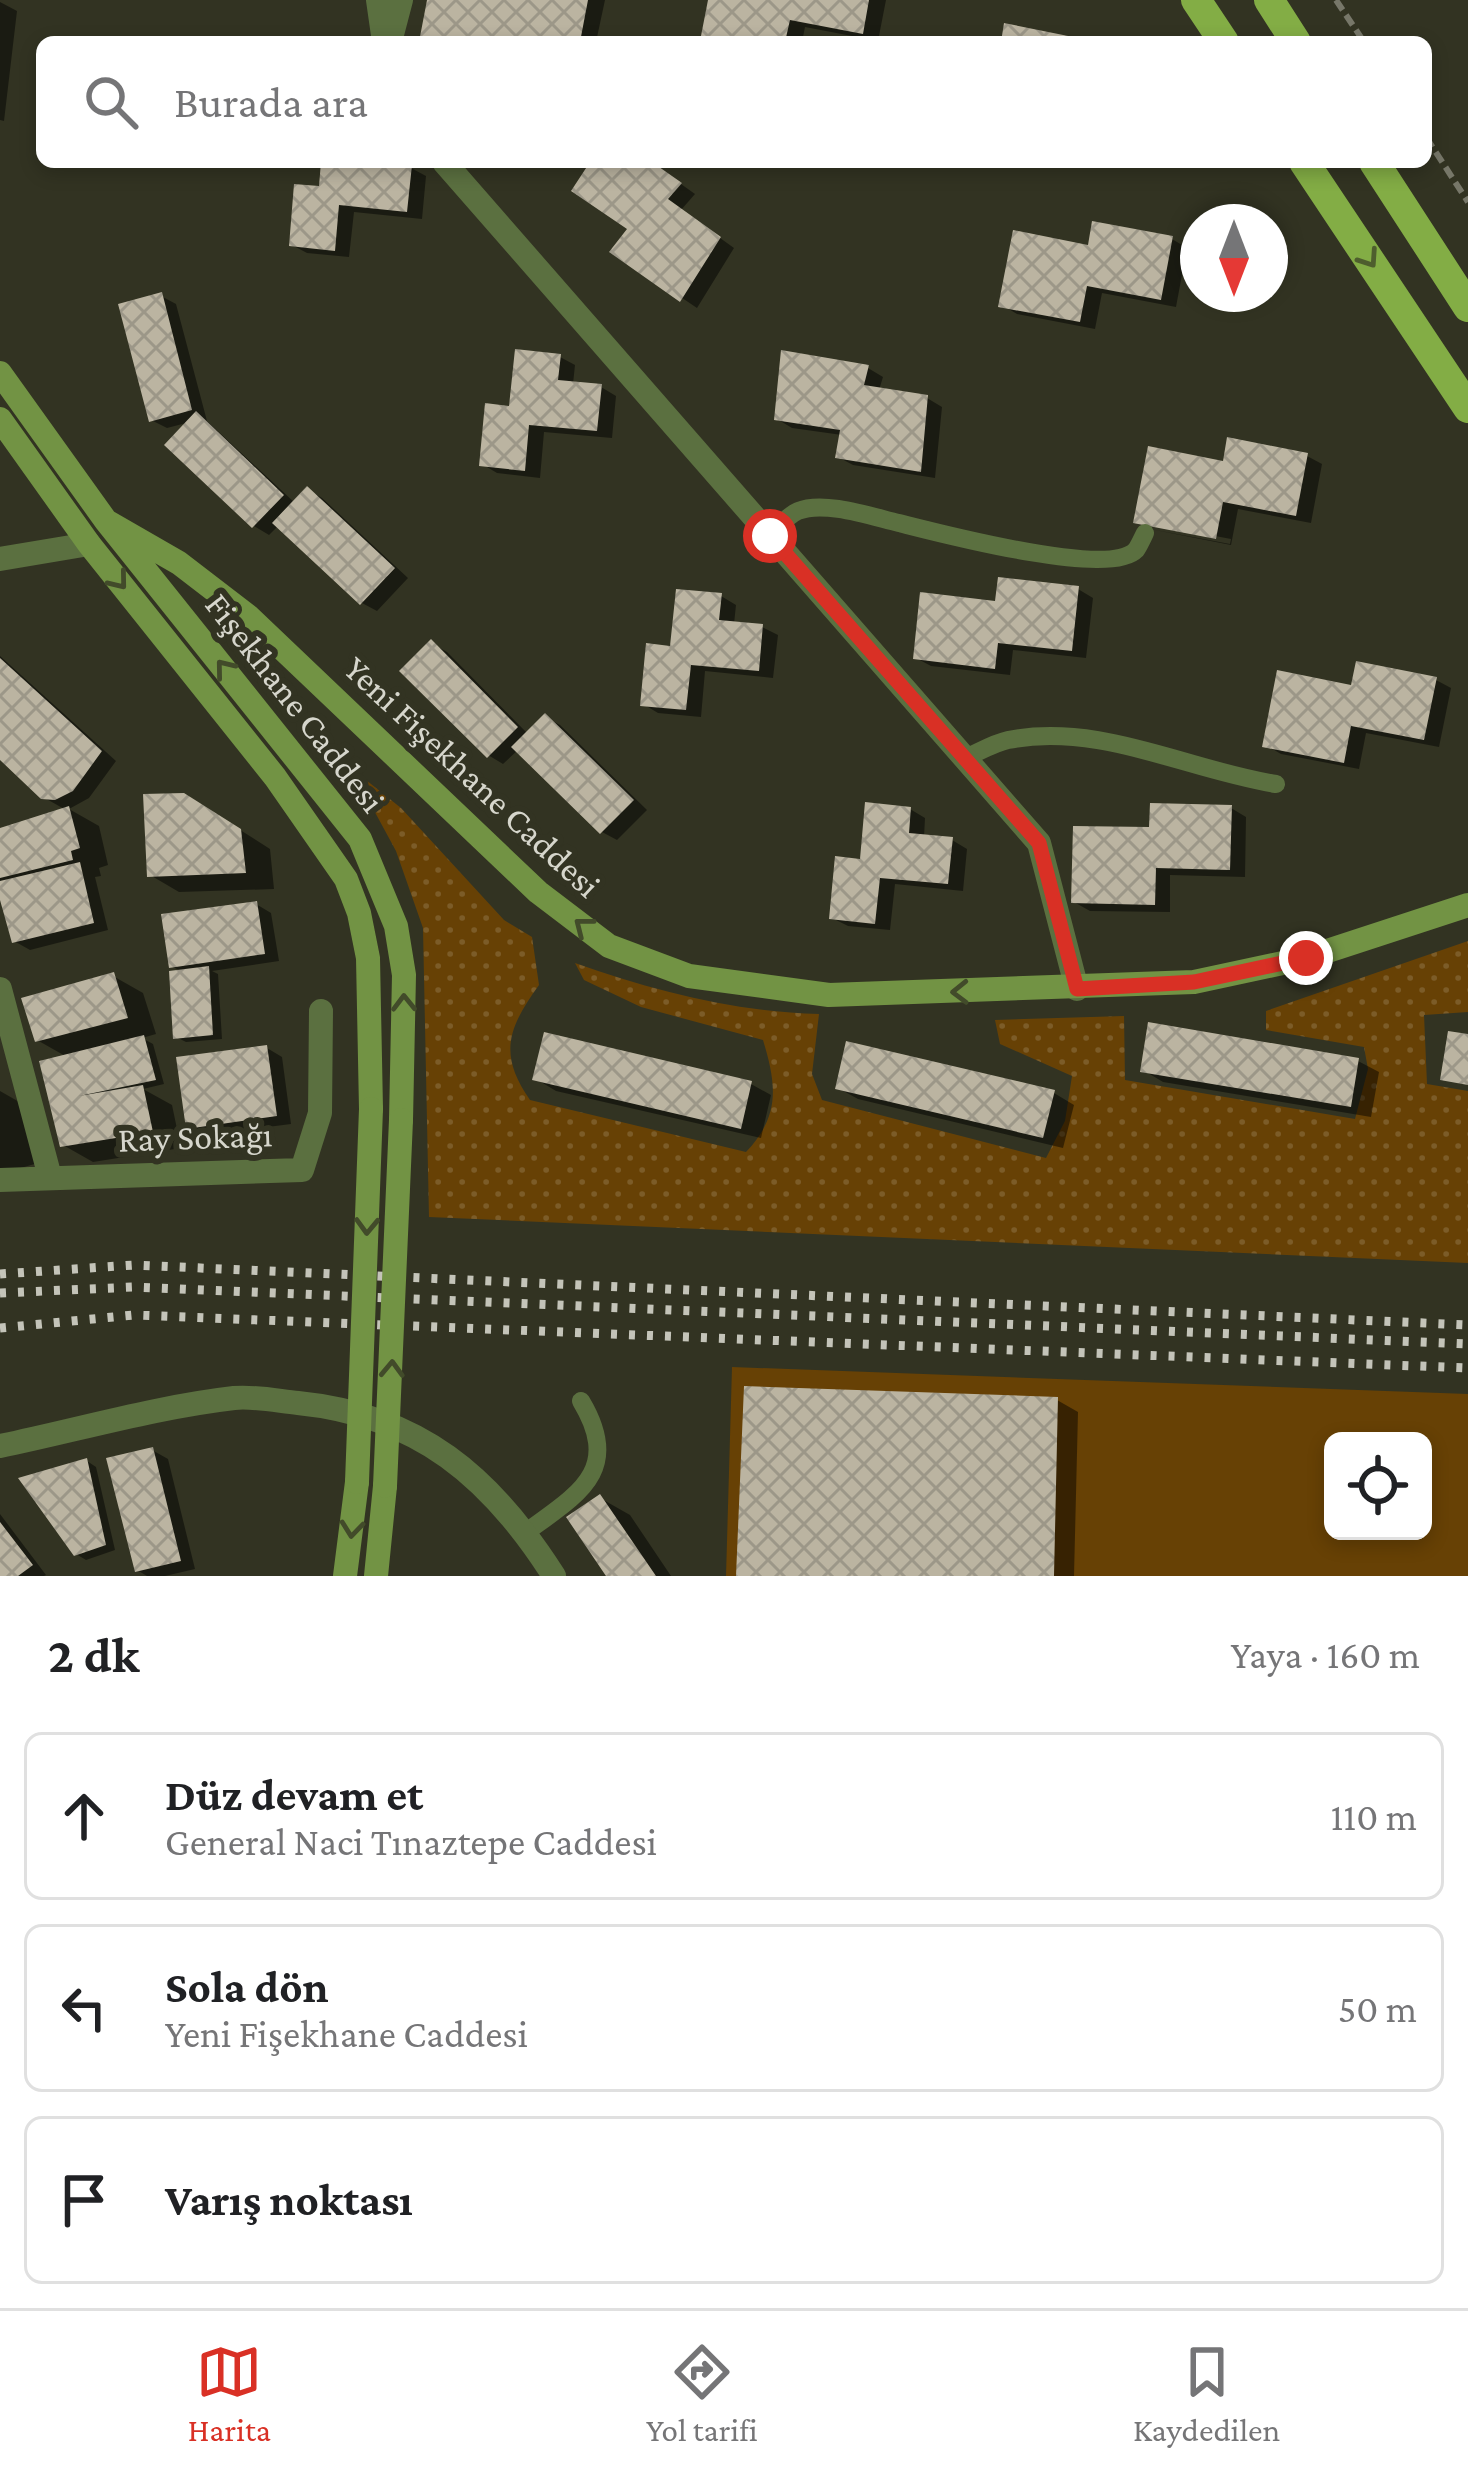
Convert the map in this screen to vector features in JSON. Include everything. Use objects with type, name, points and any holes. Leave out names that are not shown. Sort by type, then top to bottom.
[{"type":"main road","points":[[1196,0],[1220,36]]},
{"type":"main road","points":[[1269,0],[1292,36]]},
{"type":"main road","points":[[1308,168],[1468,408]]},
{"type":"main road","points":[[1378,168],[1468,307]]},
{"type":"main road","name":"Fişekhane Caddesi","points":[[0,373],[106,521],[360,839],[396,926],[404,975],[401,1120],[385,1486],[376,1576]]},
{"type":"main road","name":"Fişekhane Caddesi","points":[[0,419],[88,544],[275,778],[346,879],[359,913],[368,958],[371,1109],[357,1482],[345,1576]]},
{"type":"main road","name":"Yeni Fişekhane Caddesi","points":[[106,521],[179,563],[248,616],[538,892],[609,946],[689,976],[829,995],[1194,982],[1283,963],[1468,905]]},
{"type":"street","points":[[378,0],[386,36]]},
{"type":"street","points":[[389,36],[401,0]]},
{"type":"street","points":[[449,168],[1039,843],[1077,989]]},
{"type":"street","points":[[0,560],[88,544]]},
{"type":"street","points":[[0,989],[50,1177]]},
{"type":"street","name":"Ray Sokağı","points":[[0,1180],[302,1170],[320,1113],[321,1011]]},
{"type":"street","points":[[0,1446],[239,1397],[317,1405],[382,1419],[442,1450],[483,1484],[554,1576]]},
{"type":"lane","points":[[770,536],[797,511],[817,510],[843,510],[993,546],[1085,559],[1121,558],[1138,548],[1145,533]]},
{"type":"lane","points":[[965,758],[1006,740],[1066,737],[1117,742],[1276,784]]},
{"type":"lane","points":[[525,1533],[572,1499],[592,1474],[598,1435],[581,1401]]},
{"type":"path","points":[[1336,0],[1360,36]]},
{"type":"path","points":[[1432,146],[1468,202]]},
{"type":"shaded area","points":[[351,768],[401,808],[504,920],[532,937],[539,985],[511,1041],[514,1069],[530,1100],[746,1152],[765,1126],[772,1100],[763,1040],[641,1007],[584,980],[575,963],[695,998],[819,1014],[812,1074],[822,1100],[1046,1158],[1065,1121],[1072,1076],[1000,1044],[995,1020],[1124,1016],[1125,1080],[1355,1119],[1368,1069],[1364,1047],[1266,1030],[1266,1011],[1468,941],[1468,1012],[1424,1015],[1427,1084],[1468,1091],[1468,1263],[429,1217],[423,928],[396,851]]},
{"type":"shaded area","points":[[732,1367],[1468,1394],[1468,1576],[726,1576]]},
{"type":"building","points":[[427,0],[588,0],[581,36],[420,36]]},
{"type":"building","points":[[708,0],[869,0],[863,34],[790,20],[786,36],[701,36]]},
{"type":"building","points":[[1004,23],[1068,36],[1002,36]]},
{"type":"building","points":[[320,168],[412,168],[407,212],[339,205],[335,251],[289,246],[294,184],[319,186]]},
{"type":"building","points":[[586,168],[661,168],[682,183],[668,199],[721,237],[680,302],[609,252],[627,229],[571,191]]},
{"type":"building","points":[[1092,221],[1173,236],[1161,300],[1087,286],[1080,322],[998,307],[1013,230],[1088,245]]},
{"type":"building","points":[[162,292],[192,410],[149,422],[118,304]]},
{"type":"building","points":[[515,349],[561,354],[558,380],[602,384],[597,431],[529,425],[525,471],[479,466],[485,403],[509,406]]},
{"type":"building","points":[[781,350],[869,365],[864,385],[928,395],[921,472],[835,458],[840,430],[774,420]]},
{"type":"building","points":[[196,411],[284,495],[252,528],[164,445]]},
{"type":"building","points":[[1227,437],[1308,453],[1296,516],[1223,502],[1216,539],[1133,523],[1148,446],[1223,461]]},
{"type":"building","points":[[307,486],[395,568],[360,605],[272,523]]},
{"type":"building","points":[[998,577],[1079,586],[1072,651],[998,643],[995,669],[913,659],[920,592],[995,601]]},
{"type":"building","points":[[676,589],[722,593],[719,620],[763,624],[759,671],[691,665],[686,710],[640,706],[646,643],[670,646]]},
{"type":"building","points":[[431,639],[518,727],[487,758],[399,671]]},
{"type":"building","points":[[0,658],[102,751],[73,791],[55,800],[41,799],[0,760]]},
{"type":"building","points":[[1356,661],[1437,677],[1424,740],[1351,726],[1344,763],[1262,747],[1277,670],[1351,685]]},
{"type":"building","points":[[545,713],[634,800],[600,834],[511,747]]},
{"type":"building","points":[[184,793],[241,829],[246,873],[147,877],[143,794]]},
{"type":"building","points":[[865,802],[911,807],[909,833],[953,837],[948,884],[880,878],[875,924],[829,919],[835,856],[860,859]]},
{"type":"building","points":[[1150,803],[1232,805],[1230,870],[1156,868],[1155,905],[1071,903],[1073,826],[1149,827]]},
{"type":"building","points":[[69,806],[80,848],[71,851],[73,860],[0,878],[0,828]]},
{"type":"building","points":[[80,862],[94,923],[12,943],[0,900],[0,881]]},
{"type":"building","points":[[257,901],[265,954],[169,968],[161,914]]},
{"type":"building","points":[[209,966],[213,1035],[173,1039],[169,971]]},
{"type":"building","points":[[114,972],[128,1018],[35,1042],[21,998]]},
{"type":"building","points":[[1148,1022],[1359,1058],[1351,1107],[1140,1072]]},
{"type":"building","points":[[1448,1031],[1468,1034],[1468,1085],[1440,1080]]},
{"type":"building","points":[[544,1032],[752,1081],[741,1129],[532,1080]]},
{"type":"building","points":[[144,1035],[156,1080],[79,1096],[143,1085],[153,1132],[60,1147],[39,1061]]},
{"type":"building","points":[[846,1041],[1055,1090],[1043,1138],[835,1089]]},
{"type":"building","points":[[267,1045],[277,1116],[186,1129],[176,1057]]},
{"type":"building","points":[[744,1386],[1058,1397],[1054,1576],[736,1576]]},
{"type":"building","points":[[153,1447],[181,1561],[135,1572],[106,1458]]},
{"type":"building","points":[[87,1458],[106,1545],[74,1556],[18,1478]]},
{"type":"building","points":[[600,1494],[656,1576],[606,1576],[566,1517]]},
{"type":"building","points":[[0,1522],[33,1565],[18,1576],[0,1576]]},
{"type":"railway","points":[[0,1274],[134,1265],[1468,1325]]},
{"type":"railway","points":[[0,1293],[134,1287],[1468,1344]]},
{"type":"railway","points":[[0,1328],[134,1315],[1468,1368]]},
{"type":"route","points":[[770,536],[1039,843],[1077,989],[1194,982],[1306,958]]}]
